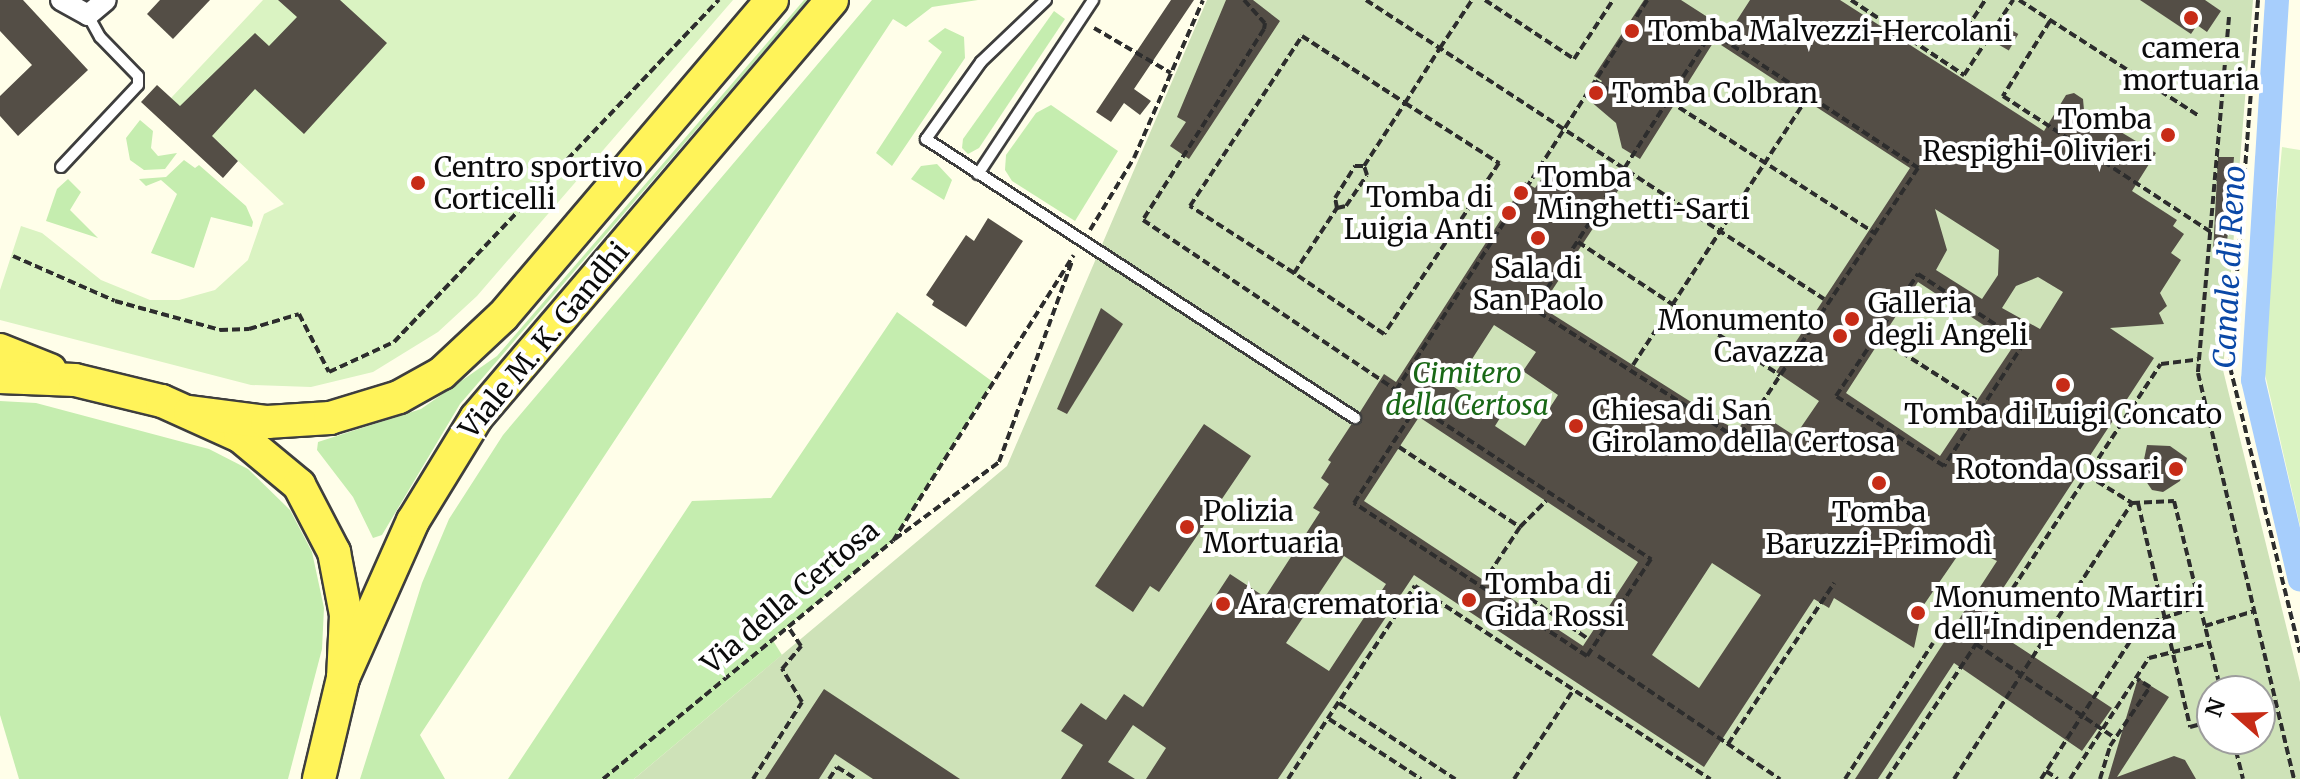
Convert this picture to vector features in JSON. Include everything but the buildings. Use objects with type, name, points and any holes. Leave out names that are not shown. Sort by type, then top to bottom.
[{"type":"main road","name":"Viale M. K. Gandhi","points":[[190,412],[267,422],[330,418],[399,397],[442,373],[503,316],[772,0]]},
{"type":"main road","name":"Viale M. K. Gandhi","points":[[343,678],[413,521],[476,418],[832,0]]},
{"type":"main road","points":[[0,350],[75,380],[190,412],[260,449],[311,502],[334,552],[343,596],[343,678],[319,779]]},
{"type":"main road","points":[[0,377],[75,380]]},
{"type":"street","points":[[61,0],[88,15],[106,0]]},
{"type":"lane","points":[[1046,0],[981,62],[926,139],[1084,238],[1355,418]]},
{"type":"lane","points":[[978,174],[1093,0]]},
{"type":"lane","points":[[61,167],[138,85],[138,76],[100,37],[88,15]]},
{"type":"path","points":[[13,256],[115,301],[220,330],[249,329],[299,314],[329,372],[394,342],[719,0]]},
{"type":"path","points":[[1084,238],[1134,158],[1203,0]]},
{"type":"path","points":[[1244,0],[1265,23],[1264,29],[1143,220],[1396,390],[1647,0]]},
{"type":"path","points":[[1366,0],[1824,299]]},
{"type":"path","points":[[1364,166],[1472,0]]},
{"type":"path","points":[[1485,0],[1574,59],[1613,0]]},
{"type":"path","points":[[1851,0],[1964,75],[2013,0]]},
{"type":"path","points":[[1967,28],[1985,0]]},
{"type":"path","points":[[2019,0],[2199,116]]},
{"type":"path","points":[[2258,0],[2230,367],[2300,653]]},
{"type":"path","points":[[2229,17],[2198,373],[2294,779]]},
{"type":"path","points":[[2050,21],[2003,96],[2212,233]]},
{"type":"path","points":[[1088,24],[1171,73]]},
{"type":"path","points":[[1712,32],[1918,168],[1738,439],[1534,309],[1626,170],[1712,32]]},
{"type":"path","points":[[1302,36],[1405,103],[1499,163],[1384,334],[1190,206],[1302,36]]},
{"type":"path","points":[[1595,81],[1618,95],[1643,100]]},
{"type":"path","points":[[1633,365],[1806,100]]},
{"type":"path","points":[[1669,101],[1875,233]]},
{"type":"path","points":[[1337,208],[1335,198],[1355,166],[1364,166]]},
{"type":"path","points":[[1294,273],[1337,208],[1346,206],[1367,175],[1364,166]]},
{"type":"path","points":[[1578,242],[1780,375]]},
{"type":"path","name":"Via della Certosa","points":[[603,779],[893,541],[999,462],[1074,255],[893,541]]},
{"type":"path","points":[[1918,274],[2024,343],[1944,466],[1836,396],[1918,274]]},
{"type":"path","points":[[1881,339],[1976,400]]},
{"type":"path","points":[[1887,779],[2161,364],[2199,359]]},
{"type":"path","points":[[1417,406],[1651,559],[1587,656],[1354,503],[1393,443],[1417,406]]},
{"type":"path","points":[[1399,447],[1520,527]]},
{"type":"path","points":[[2087,475],[2135,503],[2174,501],[2217,675]]},
{"type":"path","points":[[1484,581],[1520,527],[1546,501]]},
{"type":"path","points":[[2135,503],[2190,727],[2196,725]]},
{"type":"path","points":[[1954,779],[2135,503]]},
{"type":"path","points":[[1491,571],[1588,639]]},
{"type":"path","points":[[1728,744],[1834,583]]},
{"type":"path","points":[[1288,779],[1415,586],[1710,779]]},
{"type":"path","points":[[2041,779],[2140,626],[2199,606]]},
{"type":"path","points":[[1462,616],[1466,610]]},
{"type":"path","points":[[2205,626],[2254,611]]},
{"type":"path","points":[[753,779],[802,702],[782,669],[801,646],[788,627]]},
{"type":"path","points":[[1845,779],[1933,643]]},
{"type":"path","points":[[2070,779],[2149,658],[2209,643]]},
{"type":"path","points":[[1976,644],[2115,738]]},
{"type":"path","points":[[1598,656],[1780,779]]},
{"type":"path","points":[[2100,779],[2115,738],[2150,687],[2136,678]]},
{"type":"path","points":[[1514,779],[1574,689]]},
{"type":"path","points":[[1339,703],[1455,779]]},
{"type":"path","points":[[1328,718],[1421,779]]},
{"type":"path","points":[[2237,755],[2243,779]]},
{"type":"path","points":[[829,779],[837,767],[856,779]]},
{"type":"path","points":[[2046,771],[2058,779]]},
{"type":"green space","name":"Centro sportivo Corticelli","points":[[263,0],[733,0],[477,296],[438,332],[373,372],[311,387],[251,385],[0,320],[0,290],[21,226],[42,233],[101,280],[150,300],[179,300],[215,290],[248,260],[264,214],[284,204],[171,98]]},
{"type":"green space","points":[[804,0],[808,0],[460,404],[382,535],[373,538],[353,497],[317,450],[318,442],[421,409],[497,356]]},
{"type":"green space","points":[[872,0],[978,0],[932,7],[906,27],[893,19],[420,735],[445,779],[360,779],[422,583],[449,519],[503,435]]},
{"type":"green space","name":"Cimitero della Certosa","points":[[1207,0],[2253,0],[2223,370],[2300,682],[2300,779],[634,779],[1007,466]]},
{"type":"green space","points":[[1054,11],[1065,19],[979,148],[968,154],[962,148],[963,139]]},
{"type":"green space","points":[[945,28],[964,37],[965,58],[892,166],[876,153],[942,52],[928,41]]},
{"type":"green space","points":[[1051,105],[1118,151],[1075,221],[1012,181],[1005,170],[1006,155],[1036,113]]},
{"type":"green space","points":[[140,120],[153,131],[151,148],[158,156],[177,153],[165,169],[144,170],[130,160],[126,138]]},
{"type":"green space","points":[[2282,147],[2300,150],[2300,526],[2262,361]]},
{"type":"green space","points":[[184,160],[195,168],[199,165],[246,206],[253,222],[252,227],[211,217],[194,268],[151,253],[177,194],[161,180],[146,186],[139,179],[166,177]]},
{"type":"green space","points":[[937,164],[952,180],[944,200],[911,179],[921,166]]},
{"type":"green space","points":[[68,179],[81,192],[70,210],[98,238],[46,221],[57,189]]},
{"type":"green space","points":[[897,312],[993,382],[893,541],[772,639],[782,655],[634,779],[508,779],[692,501],[771,498]]},
{"type":"green space","points":[[0,401],[36,403],[209,449],[248,469],[290,510],[312,552],[324,608],[322,649],[288,779],[19,779],[0,715]]},
{"type":"waterway","name":"Canale di Reno","points":[[2277,0],[2253,380],[2300,580]]},
{"type":"place","name":"camera mortuaria","points":[[2191,18]]},
{"type":"place","name":"Tomba Malvezzi-Hercolani","points":[[1632,31]]},
{"type":"place","name":"Tomba Colbran","points":[[1596,93]]},
{"type":"place","name":"Tomba Respighi-Olivieri","points":[[2168,135]]},
{"type":"place","name":"Centro sportivo Corticelli","points":[[418,183]]},
{"type":"place","name":"Tomba Minghetti-Sarti","points":[[1521,193]]},
{"type":"place","name":"Tomba di Luigia Anti","points":[[1509,213]]},
{"type":"place","name":"Sala di San Paolo","points":[[1538,238]]},
{"type":"place","name":"Galleria degli Angeli","points":[[1852,319]]},
{"type":"place","name":"Monumento Cavazza","points":[[1840,336]]},
{"type":"place","name":"Tomba di Luigi Concato","points":[[2063,385]]},
{"type":"place","name":"Chiesa di San Girolamo della Certosa","points":[[1576,426]]},
{"type":"place","name":"Rotonda Ossari","points":[[2176,469]]},
{"type":"place","name":"Tomba Baruzzi-Primodì","points":[[1879,483]]},
{"type":"place","name":"Polizia Mortuaria","points":[[1187,527]]},
{"type":"place","name":"Tomba di Gida Rossi","points":[[1469,600]]},
{"type":"place","name":"Ara crematoria","points":[[1223,604]]},
{"type":"place","name":"Monumento Martiri dell'Indipendenza","points":[[1918,613]]}]
